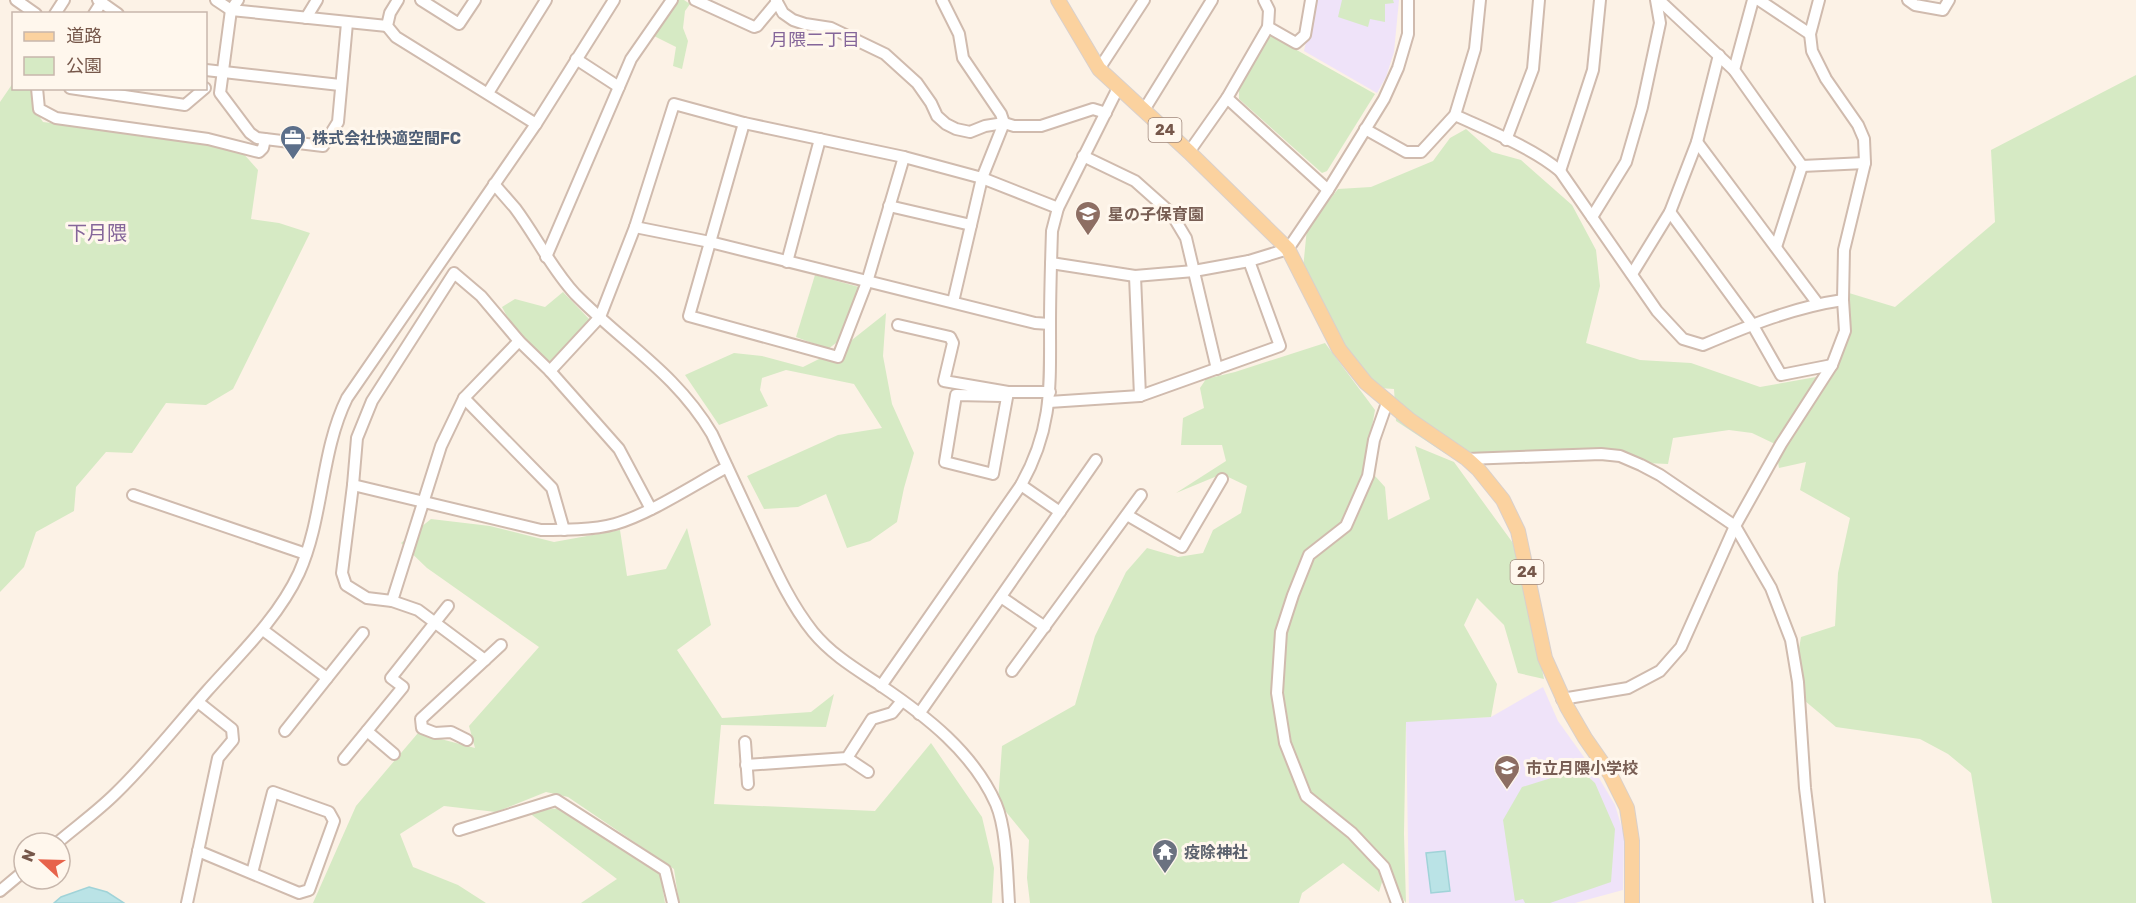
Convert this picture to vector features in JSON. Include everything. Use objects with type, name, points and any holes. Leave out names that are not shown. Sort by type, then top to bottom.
[{"type":"main road","name":"24","points":[[1058,0],[1099,69],[1189,152],[1288,249],[1339,349],[1366,383],[1387,403],[1467,459],[1503,500],[1518,531],[1545,658],[1562,699],[1610,774],[1627,808],[1632,841],[1632,903]]},
{"type":"street","points":[[16,0],[33,12]]},
{"type":"street","points":[[216,0],[231,10],[387,26],[396,37],[536,124]]},
{"type":"street","points":[[238,0],[231,10],[220,93],[250,133],[257,138],[323,146],[338,122],[347,23]]},
{"type":"street","points":[[306,18],[317,0]]},
{"type":"street","points":[[387,26],[390,13],[398,0]]},
{"type":"street","points":[[421,0],[459,24],[475,0]]},
{"type":"street","points":[[488,93],[546,0]]},
{"type":"street","points":[[71,831],[114,794],[148,760],[263,630],[289,590],[306,554],[331,438],[347,398],[536,124],[614,0]]},
{"type":"street","points":[[546,257],[631,59],[672,0]]},
{"type":"street","points":[[695,0],[750,27],[757,26],[776,1],[783,13],[793,20],[831,28],[885,54],[917,83],[938,116],[946,124],[956,129],[970,132],[985,126],[1004,123],[1014,126],[1041,126],[1093,109],[1106,113]]},
{"type":"street","points":[[942,0],[958,34],[963,58],[1001,114],[1004,123],[982,178],[953,302]]},
{"type":"street","points":[[1144,111],[1212,0]]},
{"type":"street","points":[[1189,152],[1227,98],[1268,27],[1269,10],[1263,0]]},
{"type":"street","points":[[1268,27],[1296,43],[1305,35],[1311,0]]},
{"type":"street","points":[[1051,263],[1135,276],[1194,271],[1249,261],[1288,249],[1328,190],[1383,99],[1398,68],[1408,34],[1408,0]]},
{"type":"street","points":[[1365,129],[1406,152],[1421,152],[1455,115],[1475,50],[1480,0]]},
{"type":"street","points":[[1506,140],[1533,69],[1539,0]]},
{"type":"street","points":[[1560,171],[1593,70],[1600,0]]},
{"type":"street","points":[[1592,217],[1626,162],[1642,107],[1660,23],[1658,0]]},
{"type":"street","points":[[1658,0],[1734,70],[1802,166]]},
{"type":"street","points":[[1734,70],[1753,0]]},
{"type":"street","points":[[1759,0],[1810,34]]},
{"type":"street","points":[[1562,699],[1628,688],[1660,671],[1681,647],[1735,526],[1781,444],[1832,365],[1845,331],[1844,250],[1865,163],[1864,139],[1858,125],[1826,79],[1812,51],[1810,34],[1819,0]]},
{"type":"street","points":[[1908,0],[1915,5],[1943,10],[1949,0]]},
{"type":"street","points":[[99,1],[115,12]]},
{"type":"street","points":[[1099,69],[1140,2]]},
{"type":"street","points":[[1632,274],[1670,212],[1697,142],[1719,55]]},
{"type":"street","points":[[576,60],[619,87]]},
{"type":"street","points":[[207,70],[340,86]]},
{"type":"street","points":[[207,86],[223,73]]},
{"type":"street","points":[[881,686],[1021,485],[1042,440],[1050,397],[1051,263],[1053,231],[1058,207],[1118,88]]},
{"type":"street","points":[[37,90],[39,109],[56,118],[208,139],[259,152],[263,148],[265,139]]},
{"type":"street","points":[[84,90],[185,105],[203,90]]},
{"type":"street","points":[[1227,98],[1328,190]]},
{"type":"street","points":[[550,371],[600,317],[635,227],[674,104],[744,123],[904,157],[982,178],[1058,207]]},
{"type":"street","points":[[1455,115],[1506,140],[1560,171],[1657,311],[1683,339],[1703,345],[1752,324],[1818,304],[1843,300]]},
{"type":"street","points":[[744,123],[689,316],[838,357],[867,282],[904,157]]},
{"type":"street","points":[[787,262],[820,139]]},
{"type":"street","points":[[1697,142],[1818,304]]},
{"type":"street","points":[[1083,156],[1135,181],[1171,213],[1186,238],[1217,369]]},
{"type":"street","points":[[1802,166],[1865,163]]},
{"type":"street","points":[[1776,247],[1802,166]]},
{"type":"street","points":[[494,184],[515,209],[546,257],[574,293],[684,393],[712,434],[766,551],[800,615],[837,657],[919,714],[950,738],[964,755],[996,805],[1005,845],[1009,903]]},
{"type":"street","points":[[889,206],[971,225]]},
{"type":"street","points":[[1670,212],[1752,324],[1781,375],[1832,365]]},
{"type":"street","points":[[635,227],[710,242],[1035,323],[1050,324]]},
{"type":"street","points":[[898,325],[950,337],[954,343],[944,381],[1050,397],[1140,396],[1280,346],[1249,261]]},
{"type":"street","points":[[485,660],[418,610],[392,601],[367,598],[346,585],[342,573],[357,438],[372,401],[454,273],[481,296],[519,341],[550,371],[619,449],[651,509]]},
{"type":"street","points":[[1135,276],[1140,396]]},
{"type":"street","points":[[392,601],[441,446],[464,398],[519,341]]},
{"type":"street","points":[[1008,392],[993,474],[945,462],[956,395],[1002,396],[1008,392]]},
{"type":"street","points":[[464,398],[552,488],[564,530]]},
{"type":"street","points":[[1387,403],[1374,440],[1368,476],[1346,526],[1310,555],[1293,595],[1281,632],[1277,693],[1285,743],[1306,796],[1352,833],[1384,867],[1397,903]]},
{"type":"street","points":[[1467,459],[1601,454],[1620,456],[1660,475],[1735,526],[1771,588],[1791,640],[1798,682],[1805,788],[1819,903]]},
{"type":"street","points":[[919,714],[1096,460]]},
{"type":"street","points":[[353,485],[541,530],[564,530],[615,524],[651,509],[728,467]]},
{"type":"street","points":[[1128,515],[1182,547],[1222,479]]},
{"type":"street","points":[[1021,485],[1060,512]]},
{"type":"street","points":[[133,495],[306,554]]},
{"type":"street","points":[[1012,671],[1142,495]]},
{"type":"street","points":[[1001,597],[1045,627]]},
{"type":"street","points":[[344,759],[403,687],[392,678],[448,606]]},
{"type":"street","points":[[263,630],[327,678]]},
{"type":"street","points":[[285,731],[363,633]]},
{"type":"street","points":[[466,740],[451,732],[435,733],[422,728],[421,719],[501,645]]},
{"type":"street","points":[[847,758],[872,719],[892,713],[902,701]]},
{"type":"street","points":[[187,903],[218,758],[233,740],[232,729],[198,702]]},
{"type":"street","points":[[368,731],[394,754]]},
{"type":"street","points":[[745,742],[748,784]]},
{"type":"street","points":[[746,765],[847,758],[868,772]]},
{"type":"street","points":[[198,851],[299,893],[309,890],[334,821],[329,812],[273,792],[252,873]]},
{"type":"street","points":[[459,830],[556,800],[665,870],[673,903]]},
{"type":"street","points":[[0,891],[12,881]]},
{"type":"shaded area","points":[[1315,0],[1399,0],[1394,52],[1386,77],[1377,93],[1304,51]]},
{"type":"shaded area","name":"市立月隈小学校","points":[[1543,687],[1558,721],[1599,778],[1615,805],[1624,835],[1623,890],[1575,903],[1409,903],[1406,721],[1491,717]]},
{"type":"green space","points":[[677,0],[684,0],[690,4],[685,11],[683,28],[688,41],[682,69],[673,66],[676,47],[652,35],[664,23]]},
{"type":"green space","points":[[1342,0],[1393,0],[1394,3],[1385,4],[1385,22],[1370,19],[1368,27],[1338,17]]},
{"type":"green space","points":[[1270,35],[1375,94],[1327,171],[1322,173],[1239,99],[1239,88]]},
{"type":"green space","points":[[2136,75],[2136,903],[1992,903],[1971,773],[1948,754],[1920,739],[1836,727],[1792,690],[1801,637],[1835,626],[1838,573],[1850,518],[1800,490],[1806,462],[1779,468],[1775,444],[1752,433],[1729,430],[1673,438],[1668,464],[1446,454],[1396,421],[1394,389],[1364,387],[1302,279],[1307,228],[1338,189],[1371,187],[1433,161],[1450,138],[1466,129],[1492,152],[1521,160],[1572,205],[1596,250],[1600,286],[1586,343],[1640,360],[1691,363],[1760,387],[1833,374],[1849,293],[1895,307],[1995,222],[1991,150]]},
{"type":"green space","points":[[12,84],[12,90],[32,90],[35,110],[43,122],[183,140],[242,152],[258,170],[251,219],[279,223],[310,233],[233,389],[206,405],[166,403],[132,453],[106,452],[76,487],[74,511],[36,532],[24,567],[0,592],[0,102]]},
{"type":"green space","points":[[815,275],[859,287],[840,340],[828,349],[796,337]]},
{"type":"green space","points":[[563,292],[591,321],[549,362],[517,330],[502,307],[515,299],[545,307]]},
{"type":"green space","points":[[886,313],[883,356],[892,404],[914,453],[897,522],[870,541],[847,548],[826,494],[798,507],[764,509],[747,476],[838,435],[882,428],[854,384],[786,370],[762,378],[760,390],[768,406],[719,425],[685,375],[734,353],[762,356],[803,367],[843,347]]},
{"type":"green space","points":[[1325,343],[1375,410],[1365,465],[1385,487],[1388,520],[1430,499],[1415,446],[1454,462],[1518,550],[1544,679],[1518,673],[1504,625],[1477,598],[1464,625],[1497,684],[1491,717],[1406,722],[1404,834],[1406,903],[1385,872],[1379,892],[1343,863],[1302,893],[1299,903],[1030,903],[1027,878],[1029,840],[998,802],[1002,746],[1075,705],[1095,636],[1126,572],[1147,548],[1178,557],[1203,553],[1213,530],[1241,513],[1247,486],[1222,474],[1176,493],[1226,461],[1222,445],[1181,445],[1183,418],[1204,408],[1200,388],[1206,379]]},
{"type":"green space","points":[[431,519],[490,526],[554,542],[620,530],[627,576],[666,569],[687,528],[711,625],[677,650],[722,718],[811,712],[834,694],[826,727],[721,725],[714,804],[875,811],[931,743],[982,817],[994,868],[992,903],[679,903],[674,869],[568,797],[546,792],[496,812],[444,806],[400,834],[413,867],[458,885],[486,903],[313,903],[356,806],[418,733],[475,748],[469,726],[539,647],[427,568],[401,543]]},
{"type":"green space","points":[[1580,769],[1595,783],[1615,829],[1611,882],[1550,903],[1525,903],[1523,899],[1515,901],[1503,820],[1522,787]]},
{"type":"green space","points":[[560,808],[660,872],[665,903],[581,903],[617,879],[528,812]]},
{"type":"water","points":[[1445,851],[1450,891],[1431,893],[1426,853]]},
{"type":"water","points":[[89,887],[107,892],[124,903],[54,903],[61,897]]},
{"type":"place","name":"株式会社快適空間FC","points":[[293,161]]},
{"type":"place","name":"星の子保育園","points":[[1088,237]]},
{"type":"place","name":"市立月隈小学校","points":[[1507,791]]},
{"type":"place","name":"疫除神社","points":[[1165,875]]},
{"type":"district","name":"月隈二丁目","points":[[815,40]]},
{"type":"district","name":"下月隈","points":[[97,233]]}]
